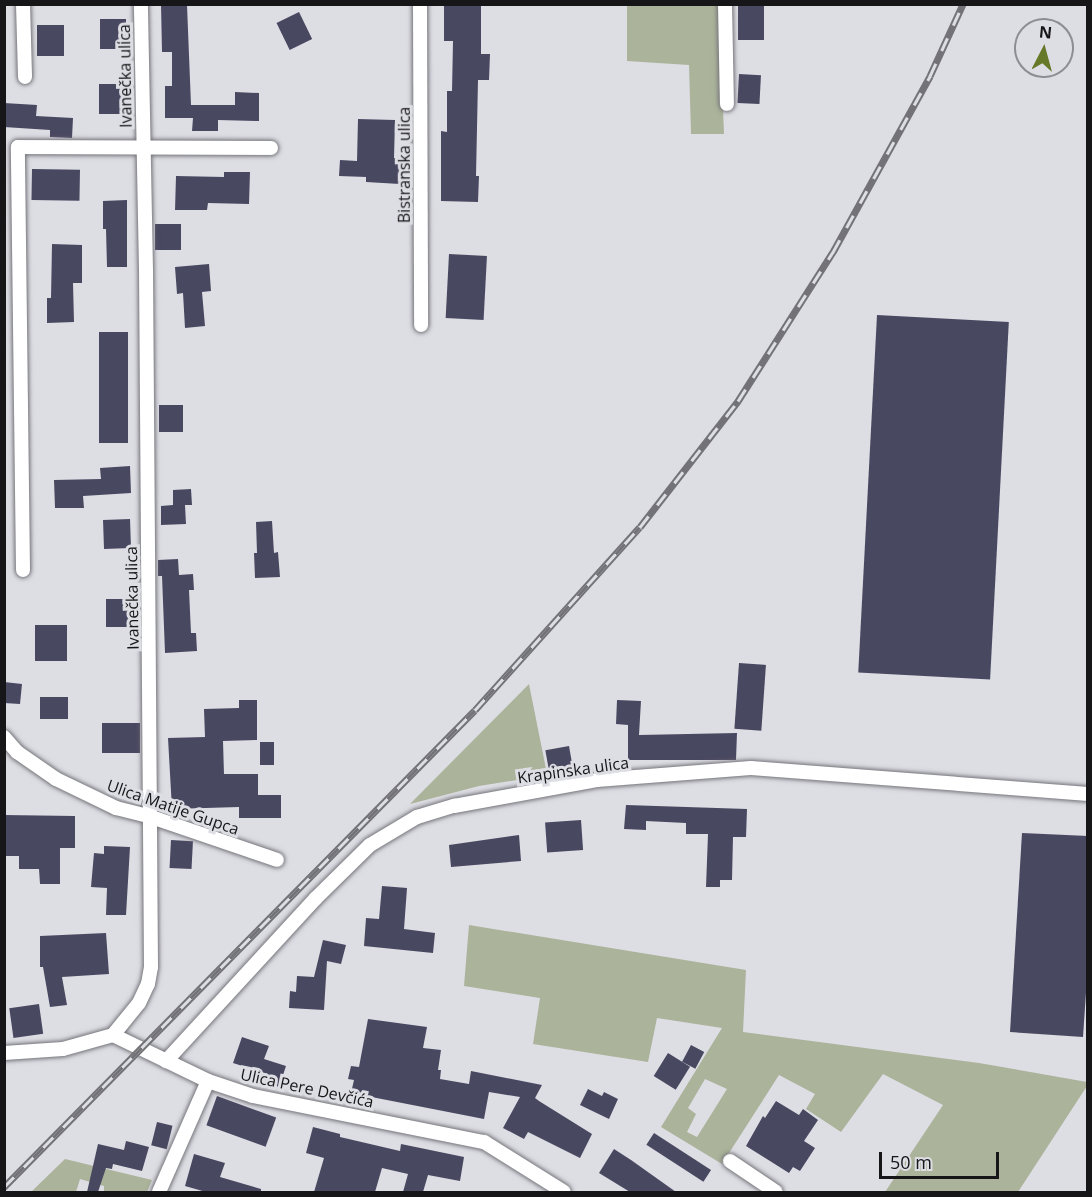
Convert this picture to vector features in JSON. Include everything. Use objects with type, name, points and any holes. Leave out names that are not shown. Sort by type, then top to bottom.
[{"type":"street","points":[[23,4],[25,77]]},
{"type":"street","name":"Ivanečka ulica","points":[[113,1035],[134,1011],[148,984],[151,967],[141,4]]},
{"type":"street","name":"Bistranska ulica","points":[[420,4],[421,325]]},
{"type":"street","points":[[725,4],[727,104]]},
{"type":"street","name":"Ivanečka ulica","points":[[23,570],[11,147],[271,148]]},
{"type":"street","name":"Ulica Matije Gupca","points":[[5,737],[17,752],[56,779],[116,808],[151,817],[277,860]]},
{"type":"street","name":"Krapinska ulica","points":[[166,1061],[315,899],[370,845],[417,817],[454,806],[597,780],[751,768],[1088,794]]},
{"type":"street","points":[[4,1053],[63,1048],[113,1035]]},
{"type":"street","name":"Ulica Pere Devčića","points":[[113,1035],[208,1081],[282,1103],[484,1142],[564,1192]]},
{"type":"street","points":[[159,1192],[208,1081]]},
{"type":"street","points":[[730,1161],[776,1192]]},
{"type":"green space","points":[[627,5],[719,5],[724,134],[691,134],[689,65],[627,61]]},
{"type":"green space","points":[[529,684],[548,779],[523,779],[479,786],[410,804]]},
{"type":"green space","points":[[469,925],[746,970],[743,1032],[979,1063],[1087,1082],[1087,1086],[1018,1192],[885,1192],[943,1105],[883,1074],[841,1132],[806,1109],[815,1094],[779,1075],[722,1164],[661,1127],[722,1028],[657,1018],[648,1062],[533,1044],[540,998],[464,986]],"holes":[[[705,1079],[727,1089],[697,1137],[687,1132],[696,1114],[688,1108]]]},
{"type":"green space","points":[[65,1159],[152,1180],[147,1192],[104,1192],[104,1186],[80,1179],[76,1192],[31,1192]]},
{"type":"building","points":[[444,4],[481,4],[481,54],[490,54],[489,80],[478,80],[476,176],[479,176],[478,202],[441,201],[441,131],[447,132],[447,91],[452,91],[453,41],[444,41]]},
{"type":"building","points":[[738,4],[764,4],[764,40],[738,40]]},
{"type":"building","points":[[161,5],[187,5],[191,105],[235,105],[235,92],[259,93],[259,121],[218,120],[218,131],[192,131],[193,118],[165,118],[165,86],[172,86],[172,52],[162,52]]},
{"type":"building","points":[[299,12],[312,39],[290,50],[277,23]]},
{"type":"building","points":[[100,19],[126,19],[126,49],[100,49]]},
{"type":"building","points":[[37,25],[64,25],[64,56],[37,56]]},
{"type":"building","points":[[739,74],[761,75],[759,104],[737,103]]},
{"type":"building","points":[[99,84],[125,84],[125,114],[99,114]]},
{"type":"building","points":[[4,103],[37,105],[36,116],[73,118],[72,138],[50,137],[50,130],[4,127]]},
{"type":"building","points":[[358,119],[395,120],[394,158],[401,158],[400,184],[366,182],[366,177],[339,176],[340,160],[357,161]]},
{"type":"building","points":[[32,169],[80,170],[79,201],[31,200]]},
{"type":"building","points":[[224,172],[250,172],[249,204],[208,203],[207,210],[175,210],[176,176],[224,177]]},
{"type":"building","points":[[127,200],[127,267],[107,267],[103,201]]},
{"type":"building","points":[[155,224],[181,224],[181,250],[155,250]]},
{"type":"building","points":[[52,244],[82,245],[82,283],[73,283],[74,322],[47,323],[47,298],[51,298]]},
{"type":"building","points":[[449,254],[487,256],[484,320],[446,318]]},
{"type":"building","points":[[209,264],[211,291],[202,292],[205,326],[185,328],[183,293],[177,294],[175,267]]},
{"type":"building","points":[[877,315],[1009,322],[990,679],[858,673]]},
{"type":"building","points":[[99,332],[128,332],[128,443],[99,443]]},
{"type":"building","points":[[159,405],[183,405],[183,432],[159,432]]},
{"type":"building","points":[[130,466],[131,493],[83,496],[84,508],[55,508],[54,480],[101,479],[100,468]]},
{"type":"building","points":[[191,489],[192,505],[185,505],[186,524],[161,525],[161,506],[173,505],[173,490]]},
{"type":"building","points":[[130,519],[131,548],[104,549],[103,520]]},
{"type":"building","points":[[272,521],[274,553],[278,552],[280,577],[255,578],[256,522]]},
{"type":"building","points":[[178,559],[179,575],[193,574],[194,590],[189,590],[191,633],[196,633],[197,651],[165,653],[162,576],[158,576],[158,560]]},
{"type":"building","points":[[106,599],[135,599],[135,627],[106,627]]},
{"type":"building","points":[[35,625],[67,625],[67,661],[35,661]]},
{"type":"building","points":[[739,663],[766,665],[761,731],[734,729]]},
{"type":"building","points":[[4,682],[22,684],[20,704],[4,703]]},
{"type":"building","points":[[40,697],[68,697],[68,719],[40,719]]},
{"type":"building","points":[[239,700],[257,700],[257,740],[223,741],[224,774],[258,774],[258,795],[281,795],[281,818],[239,818],[239,807],[172,809],[168,738],[205,737],[204,709],[239,708]]},
{"type":"building","points":[[617,700],[641,701],[639,735],[737,733],[736,760],[628,760],[628,725],[616,724]]},
{"type":"building","points":[[102,723],[140,723],[140,753],[102,753]]},
{"type":"building","points":[[260,742],[274,742],[274,765],[260,765]]},
{"type":"building","points":[[569,746],[574,775],[550,779],[545,750]]},
{"type":"building","points":[[626,805],[747,809],[746,837],[733,837],[732,880],[720,880],[720,887],[706,887],[708,834],[686,834],[686,823],[646,821],[646,830],[624,829]]},
{"type":"building","points":[[4,815],[75,816],[75,848],[60,848],[60,884],[40,884],[39,869],[19,869],[19,856],[4,856]]},
{"type":"building","points":[[581,820],[583,850],[547,852],[545,823]]},
{"type":"building","points":[[1022,833],[1088,836],[1088,963],[1083,1037],[1010,1032]]},
{"type":"building","points":[[519,835],[521,861],[451,867],[449,845]]},
{"type":"building","points":[[171,840],[193,841],[192,869],[170,868]]},
{"type":"building","points":[[104,846],[130,847],[126,915],[106,915],[107,888],[91,887],[94,853],[104,854]]},
{"type":"building","points":[[382,886],[407,888],[404,929],[435,933],[433,953],[364,946],[366,918],[379,919]]},
{"type":"building","points":[[106,933],[109,974],[62,977],[67,1005],[50,1007],[43,967],[40,967],[40,936]]},
{"type":"building","points":[[323,940],[346,945],[341,964],[327,961],[324,1010],[289,1008],[290,991],[296,992],[297,976],[314,977]]},
{"type":"building","points":[[39,1004],[43,1034],[13,1038],[9,1008]]},
{"type":"building","points":[[368,1019],[427,1027],[423,1048],[441,1050],[438,1070],[441,1070],[440,1079],[469,1084],[471,1071],[542,1085],[535,1098],[592,1134],[580,1158],[528,1132],[524,1139],[503,1128],[520,1097],[489,1092],[484,1119],[351,1093],[354,1080],[348,1079],[351,1066],[359,1067]]},
{"type":"building","points":[[242,1037],[269,1046],[264,1059],[286,1066],[279,1087],[265,1082],[268,1074],[233,1063]]},
{"type":"building","points":[[691,1045],[704,1052],[695,1069],[682,1062]]},
{"type":"building","points":[[668,1053],[690,1067],[676,1090],[654,1076]]},
{"type":"building","points":[[588,1089],[602,1096],[604,1092],[618,1099],[609,1119],[580,1105]]},
{"type":"building","points":[[217,1096],[276,1118],[266,1147],[206,1125]]},
{"type":"building","points":[[776,1101],[799,1115],[803,1109],[818,1120],[804,1141],[815,1148],[800,1171],[793,1167],[789,1173],[746,1146],[763,1116],[765,1118]]},
{"type":"building","points":[[157,1122],[173,1126],[167,1149],[151,1145]]},
{"type":"building","points":[[313,1127],[340,1134],[340,1137],[400,1151],[401,1144],[464,1157],[460,1181],[428,1175],[423,1192],[403,1192],[408,1174],[382,1168],[375,1192],[314,1192],[324,1158],[306,1153]]},
{"type":"building","points":[[654,1133],[711,1170],[703,1182],[646,1145]]},
{"type":"building","points":[[126,1141],[149,1147],[142,1171],[113,1164],[112,1169],[106,1168],[98,1192],[87,1192],[98,1144],[124,1150]]},
{"type":"building","points":[[614,1149],[676,1192],[630,1192],[599,1173]]},
{"type":"building","points":[[194,1154],[225,1163],[220,1177],[261,1189],[261,1192],[206,1192],[185,1186]]},
{"type":"railway","points":[[4,1187],[475,710],[640,527],[738,401],[833,252],[930,76],[963,4]]}]
